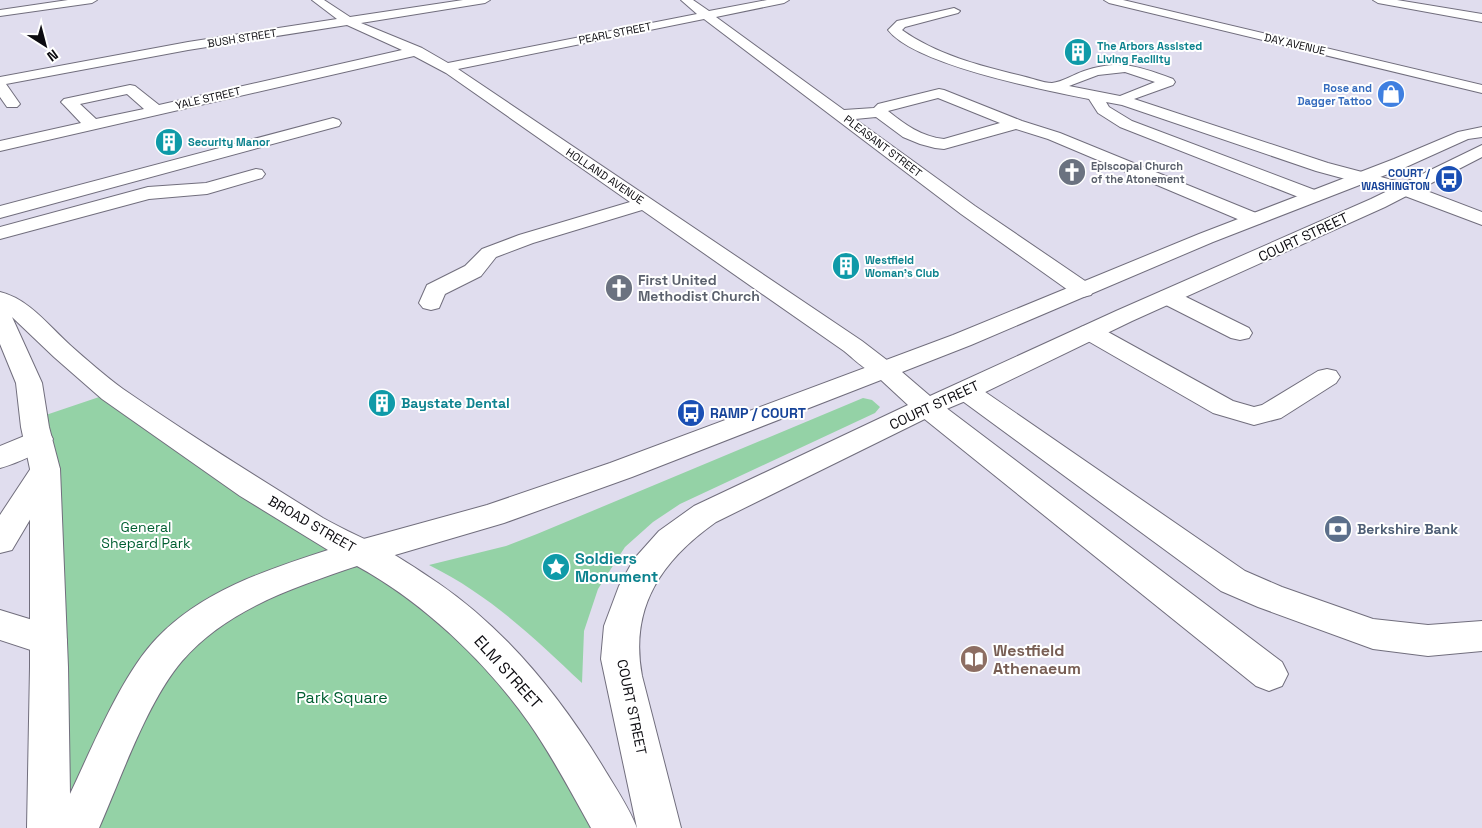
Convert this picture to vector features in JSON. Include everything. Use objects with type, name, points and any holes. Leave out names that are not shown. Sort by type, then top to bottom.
[{"type":"main road","points":[[0,13],[92,0]]},
{"type":"main road","name":"HOLLAND AVENUE","points":[[317,0],[328,10],[347,21],[417,51],[446,67],[853,346],[884,369],[927,407],[1269,674]]},
{"type":"main road","name":"BUSH STREET","points":[[0,81],[137,55],[485,0]]},
{"type":"main road","name":"PLEASANT STREET","points":[[686,0],[836,110],[966,209],[1124,316]]},
{"type":"main road","name":"PEARL STREET","points":[[446,67],[784,0]]},
{"type":"main road","name":"DAY AVENUE","points":[[1109,0],[1482,88]]},
{"type":"main road","points":[[1378,0],[1482,18]]},
{"type":"main road","points":[[954,11],[901,24],[894,30],[901,37],[917,45],[975,68],[1095,96],[1125,101],[1322,167],[1404,189],[1482,219]]},
{"type":"main road","name":"YALE STREET","points":[[0,146],[417,51]]},
{"type":"main road","points":[[947,75],[975,68]]},
{"type":"main road","points":[[1055,87],[1103,70],[1118,68],[1134,69],[1168,82],[1126,97],[1125,101]]},
{"type":"main road","points":[[0,86],[12,104]]},
{"type":"main road","points":[[92,124],[68,102],[130,89],[155,110]]},
{"type":"main road","points":[[878,112],[883,107],[939,93],[1016,124],[1054,136],[1254,219]]},
{"type":"main road","points":[[1095,96],[1103,110],[1126,124],[1313,196]]},
{"type":"main road","points":[[836,110],[853,99]]},
{"type":"main road","points":[[836,110],[878,112],[904,130],[929,142],[944,144],[1016,124]]},
{"type":"main road","points":[[0,212],[333,123]]},
{"type":"main road","points":[[869,135],[904,130]]},
{"type":"main road","points":[[361,552],[451,528],[538,500],[962,340],[1234,227],[1464,135],[1482,132]]},
{"type":"main road","name":"COURT STREET","points":[[659,828],[620,659],[622,626],[627,606],[646,568],[670,540],[684,528],[705,514],[927,407],[1281,246],[1404,189],[1482,150]]},
{"type":"main road","points":[[0,233],[148,193],[207,188],[256,174]]},
{"type":"main road","points":[[432,303],[435,290],[473,271],[489,253],[526,239],[646,203]]},
{"type":"main road","points":[[1234,227],[1281,246]]},
{"type":"main road","points":[[1168,297],[1240,333]]},
{"type":"main road","name":"BROAD STREET","points":[[0,299],[23,313],[62,352],[111,393],[251,488],[318,530],[361,552]]},
{"type":"main road","points":[[0,315],[29,383],[35,427],[42,454],[49,640],[49,828]]},
{"type":"main road","points":[[1090,332],[1222,407],[1254,416],[1271,412],[1327,377]]},
{"type":"main road","points":[[966,390],[1207,564],[1250,589],[1373,634],[1414,641],[1445,642],[1482,636]]},
{"type":"main road","points":[[0,458],[42,454]]},
{"type":"main road","points":[[0,541],[42,454]]},
{"type":"main road","name":"BROAD STREET","points":[[77,828],[131,711],[154,671],[170,649],[199,622],[238,599],[302,572],[361,552]]},
{"type":"main road","name":"ELM STREET","points":[[361,552],[433,600],[479,638],[504,663],[547,717],[580,766],[615,828]]},
{"type":"main road","points":[[1482,616],[1470,620],[1482,630]]},
{"type":"main road","points":[[0,625],[49,640]]},
{"type":"green space","points":[[111,393],[479,638],[615,828],[48,828],[34,419]]},
{"type":"green space","points":[[863,398],[872,400],[880,407],[875,413],[680,504],[653,522],[625,547],[598,589],[584,631],[582,683],[510,618],[472,590],[429,565],[506,546]]},
{"type":"place","name":"The Arbors Assisted Living Facility","points":[[1078,52]]},
{"type":"place","name":"Rose and Dagger Tattoo","points":[[1391,94]]},
{"type":"place","name":"Security Manor","points":[[169,142]]},
{"type":"place","name":"Episcopal Church of the Atonement","points":[[1072,172]]},
{"type":"place","name":"COURT / WASHINGTON","points":[[1449,179]]},
{"type":"place","name":"Westfield Woman's Club","points":[[846,266]]},
{"type":"place","name":"First United Methodist Church","points":[[619,288]]},
{"type":"place","name":"Baystate Dental","points":[[382,403]]},
{"type":"place","name":"RAMP / COURT","points":[[691,413]]},
{"type":"place","name":"Berkshire Bank","points":[[1338,529]]},
{"type":"place","name":"Soldiers Monument","points":[[556,567]]},
{"type":"place","name":"Westfield Athenaeum","points":[[974,659]]},
{"type":"park label","name":"General Shepard Park","points":[[146,536]]},
{"type":"park label","name":"Park Square","points":[[342,697]]}]
